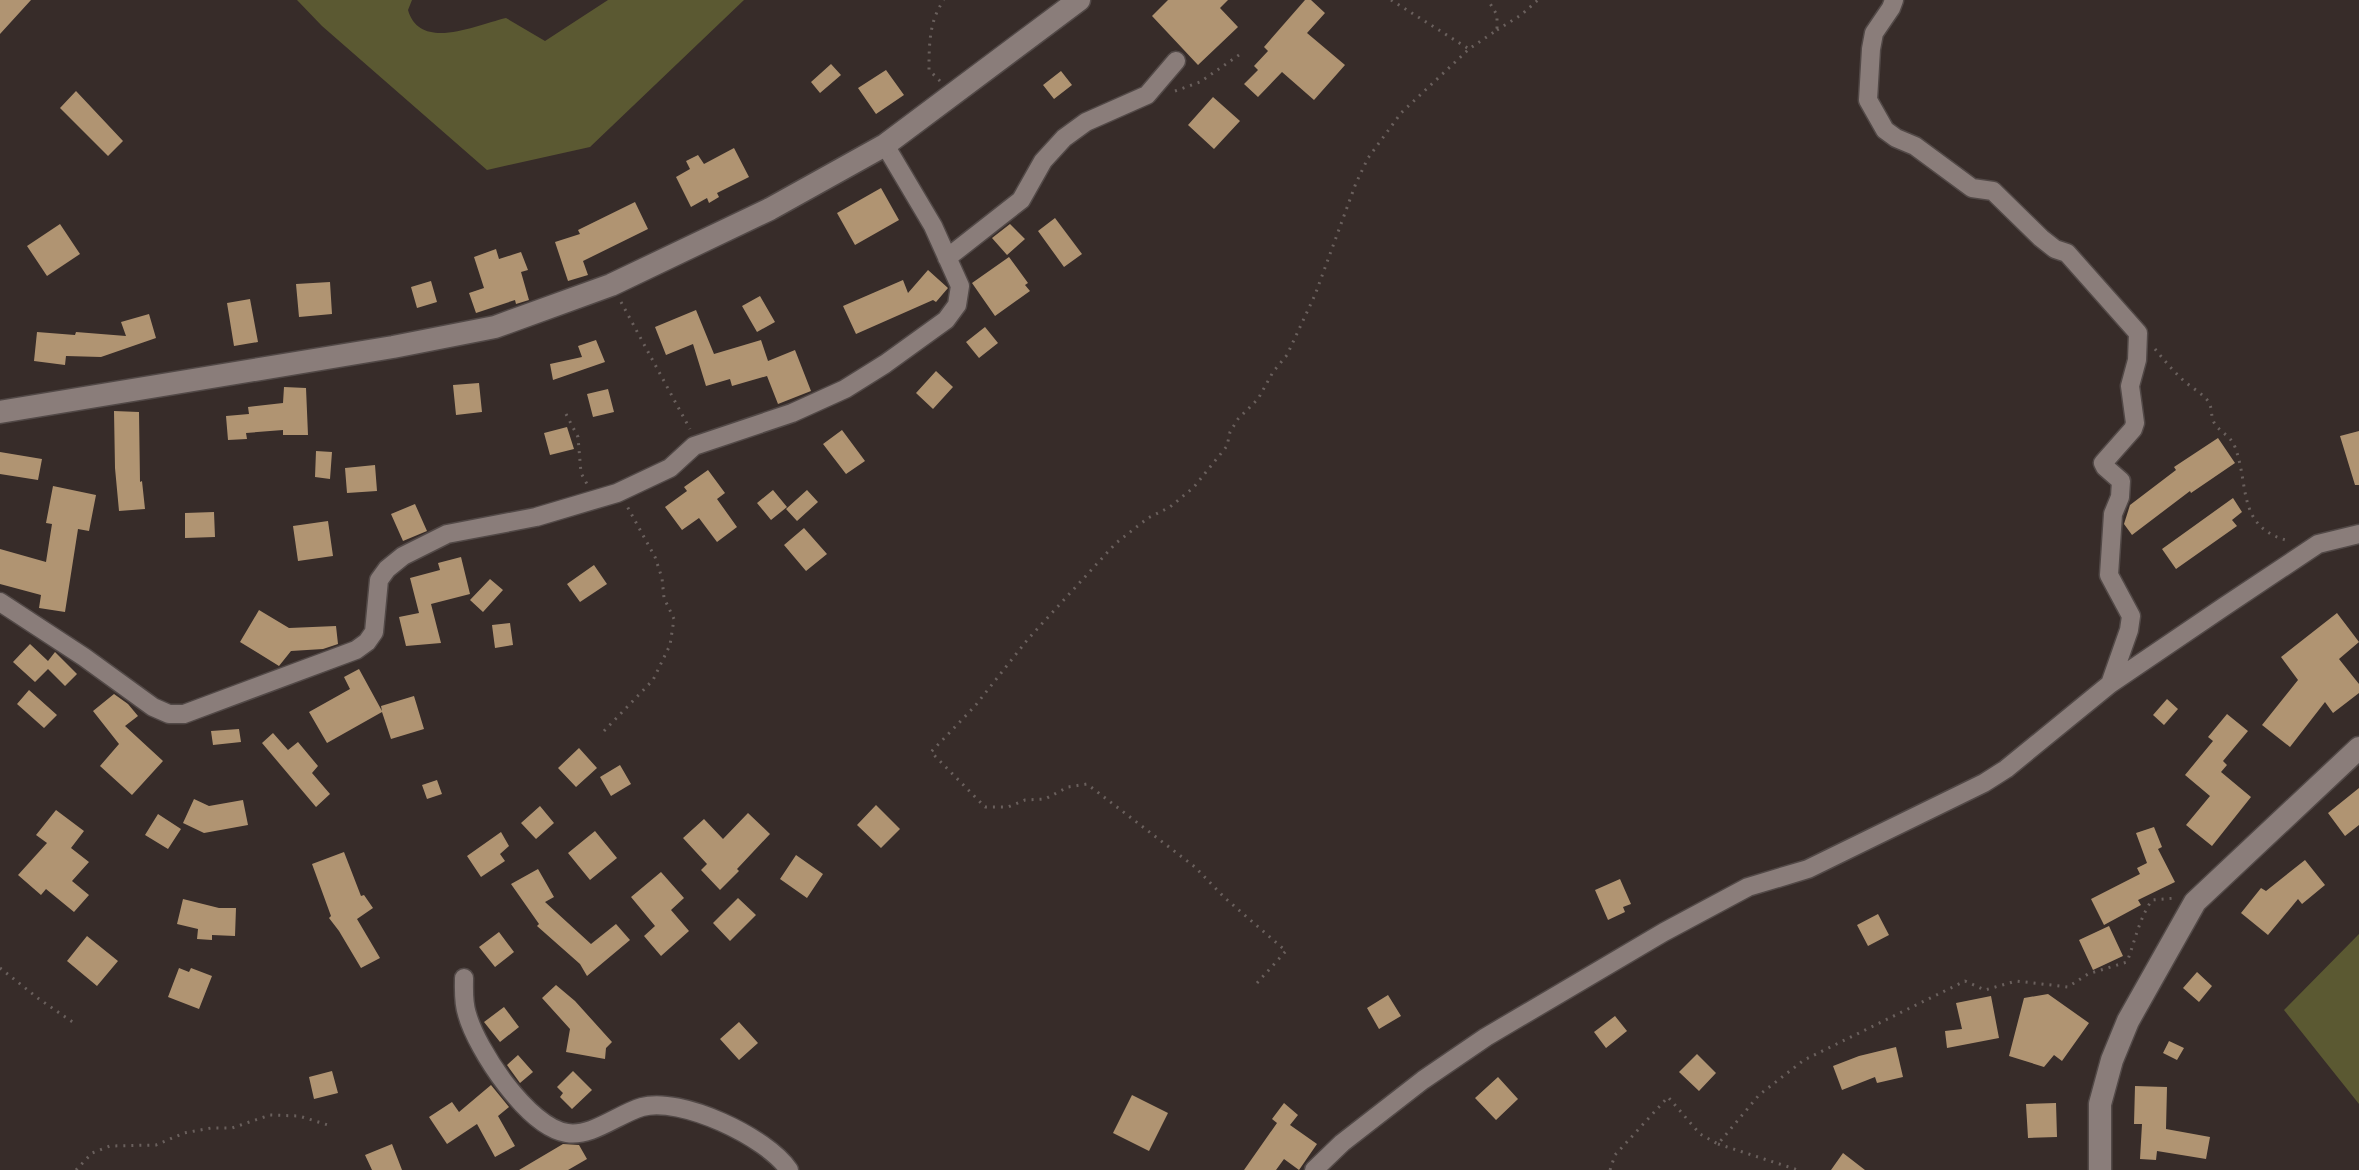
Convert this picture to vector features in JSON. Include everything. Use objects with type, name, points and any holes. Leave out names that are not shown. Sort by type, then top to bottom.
[{"type":"street","points":[[0,412],[378,350],[495,327],[611,285],[770,209],[885,145],[1079,0]]},
{"type":"street","points":[[1894,0],[1874,33],[1871,49],[1868,100],[1885,130],[1915,146],[1972,188],[1993,191],[2041,238],[2055,249],[2067,253],[2138,333],[2137,360],[2130,386],[2135,423],[2103,463],[2121,481],[2120,497],[2113,514],[2109,575],[2131,616],[2110,684]]},
{"type":"street","points":[[947,258],[1021,200],[1043,161],[1064,138],[1086,122],[1147,95],[1176,61]]},
{"type":"street","points":[[0,602],[153,707],[169,714],[184,714],[356,650],[374,632],[379,580],[403,556],[447,534],[491,528],[617,493],[670,468],[694,446],[792,413],[845,389],[946,320],[957,305],[960,286],[933,226],[885,145]]},
{"type":"street","points":[[1314,1170],[1342,1143],[1423,1080],[1486,1037],[1664,932],[1748,887],[1808,869],[1984,783],[2006,769],[2110,684],[2318,544],[2359,534]]},
{"type":"street","points":[[2100,1170],[2100,1104],[2112,1060],[2128,1021],[2195,902],[2359,748]]},
{"type":"street","points":[[464,978],[467,1014],[484,1052],[524,1105],[552,1128],[568,1133],[584,1132],[643,1107],[659,1106],[700,1114],[730,1125],[765,1145],[789,1170]]},
{"type":"path","points":[[944,0],[936,11],[929,44],[929,70],[953,95]]},
{"type":"path","points":[[1391,0],[1423,17],[1469,49]]},
{"type":"path","points":[[1488,0],[1497,15],[1497,30]]},
{"type":"path","points":[[1257,983],[1286,951],[1225,898],[1195,867],[1087,784],[1068,787],[1045,799],[1025,800],[1008,807],[985,807],[931,752],[975,706],[1028,639],[1116,543],[1194,487],[1227,446],[1230,432],[1238,419],[1258,399],[1287,355],[1315,295],[1368,158],[1401,113],[1469,49],[1538,0]]},
{"type":"path","points":[[1147,95],[1200,82],[1239,55]]},
{"type":"path","points":[[611,285],[690,431],[694,446]]},
{"type":"path","points":[[2138,333],[2185,382],[2206,399],[2211,406],[2212,420],[2231,438],[2249,511],[2259,527],[2278,538],[2300,544],[2318,544]]},
{"type":"path","points":[[566,414],[578,437],[581,473],[588,485],[579,506]]},
{"type":"path","points":[[604,731],[653,680],[670,645],[674,619],[664,598],[655,557],[617,493]]},
{"type":"path","points":[[1718,1144],[1759,1095],[1804,1060],[1862,1030],[1965,981],[1985,990],[2016,981],[2068,987],[2088,974],[2127,962],[2139,933],[2142,915],[2152,900],[2175,897],[2195,902]]},
{"type":"path","points":[[0,968],[77,1025]]},
{"type":"path","points":[[1610,1170],[1615,1155],[1668,1097],[1700,1134],[1718,1144],[1798,1170]]},
{"type":"path","points":[[76,1170],[92,1153],[110,1146],[156,1145],[184,1133],[232,1128],[270,1115],[299,1116],[328,1125]]},
{"type":"shaded area","points":[[297,0],[412,0],[408,10],[414,23],[424,30],[436,33],[465,30],[506,18],[545,41],[608,0],[744,0],[590,147],[487,170],[322,26]]},
{"type":"shaded area","points":[[2359,934],[2359,1104],[2284,1010]]},
{"type":"building","points":[[0,0],[31,0],[0,34]]},
{"type":"building","points":[[1168,0],[1228,0],[1220,8],[1238,27],[1198,65],[1152,16]]},
{"type":"building","points":[[1305,0],[1311,0],[1325,13],[1307,33],[1345,65],[1314,100],[1282,72],[1258,97],[1244,84],[1258,70],[1254,66],[1268,51],[1264,47]]},
{"type":"building","points":[[831,64],[841,75],[820,93],[811,82]]},
{"type":"building","points":[[886,70],[904,95],[876,114],[858,88]]},
{"type":"building","points":[[1061,71],[1072,85],[1054,99],[1043,85]]},
{"type":"building","points":[[76,91],[123,141],[108,156],[60,108]]},
{"type":"building","points":[[1213,97],[1240,121],[1214,149],[1188,125]]},
{"type":"building","points":[[734,148],[749,177],[717,193],[719,197],[709,203],[707,198],[691,207],[676,177],[690,169],[686,161],[698,155],[704,164]]},
{"type":"building","points":[[881,188],[899,220],[855,245],[837,213]]},
{"type":"building","points":[[635,202],[648,229],[583,261],[588,275],[568,281],[555,242],[580,234],[578,230]]},
{"type":"building","points":[[1055,218],[1082,254],[1064,267],[1038,231]]},
{"type":"building","points":[[60,224],[80,254],[47,276],[27,246]]},
{"type":"building","points":[[1010,224],[1025,239],[1007,255],[992,238]]},
{"type":"building","points":[[496,249],[499,259],[521,252],[528,270],[521,272],[529,300],[516,304],[515,300],[476,313],[469,293],[484,288],[474,257]]},
{"type":"building","points":[[1009,257],[1028,283],[1025,285],[1030,291],[995,316],[972,283]]},
{"type":"building","points":[[928,270],[948,288],[936,302],[933,300],[856,334],[843,306],[903,280],[908,293]]},
{"type":"building","points":[[431,281],[437,302],[417,308],[411,287]]},
{"type":"building","points":[[330,282],[332,314],[299,317],[296,284]]},
{"type":"building","points":[[760,296],[775,322],[757,332],[742,306]]},
{"type":"building","points":[[250,299],[258,342],[234,346],[227,303]]},
{"type":"building","points":[[696,310],[714,354],[761,340],[768,361],[795,350],[811,391],[778,404],[767,376],[732,386],[730,379],[706,386],[693,344],[666,355],[655,327]]},
{"type":"building","points":[[149,314],[156,338],[101,357],[66,356],[65,365],[34,361],[37,332],[126,336],[121,322]]},
{"type":"building","points":[[985,327],[998,343],[979,358],[966,342]]},
{"type":"building","points":[[596,340],[605,362],[553,380],[550,364],[582,357],[578,346]]},
{"type":"building","points":[[936,371],[953,387],[933,409],[916,393]]},
{"type":"building","points":[[479,383],[482,412],[456,415],[453,385]]},
{"type":"building","points":[[284,387],[306,388],[308,435],[283,435],[283,430],[246,433],[247,439],[228,440],[226,416],[249,414],[248,407],[283,403]]},
{"type":"building","points":[[608,389],[614,412],[593,417],[587,394]]},
{"type":"building","points":[[114,411],[139,412],[140,482],[145,509],[119,511]]},
{"type":"building","points":[[567,427],[574,449],[550,455],[544,433]]},
{"type":"building","points":[[842,430],[865,461],[846,474],[823,444]]},
{"type":"building","points":[[2359,431],[2359,485],[2355,485],[2340,436]]},
{"type":"building","points":[[2218,438],[2235,463],[2190,491],[2132,535],[2124,524],[2130,505],[2176,470],[2174,467]]},
{"type":"building","points":[[316,451],[332,452],[330,479],[315,477]]},
{"type":"building","points":[[0,452],[42,459],[38,480],[0,474]]},
{"type":"building","points":[[375,465],[377,491],[347,493],[345,468]]},
{"type":"building","points":[[708,470],[725,493],[717,499],[737,527],[717,542],[699,518],[682,530],[665,507],[687,491],[684,487]]},
{"type":"building","points":[[53,486],[96,495],[89,531],[78,529],[65,612],[39,608],[41,595],[0,584],[0,549],[46,562],[52,524],[46,523]]},
{"type":"building","points":[[773,490],[787,507],[771,520],[757,503]]},
{"type":"building","points":[[807,490],[818,502],[797,521],[786,509]]},
{"type":"building","points":[[2233,498],[2242,512],[2232,520],[2237,526],[2176,569],[2162,549]]},
{"type":"building","points":[[415,504],[427,531],[403,541],[391,514]]},
{"type":"building","points":[[214,512],[215,537],[185,538],[185,513]]},
{"type":"building","points":[[328,521],[333,556],[298,561],[293,526]]},
{"type":"building","points":[[804,528],[827,554],[806,571],[784,545]]},
{"type":"building","points":[[461,557],[470,594],[431,604],[441,643],[406,646],[399,617],[419,613],[410,578],[440,570],[438,563]]},
{"type":"building","points":[[594,565],[607,584],[580,602],[567,584]]},
{"type":"building","points":[[490,579],[503,590],[483,612],[470,600]]},
{"type":"building","points":[[259,610],[289,628],[336,626],[338,644],[323,649],[291,651],[279,666],[240,642]]},
{"type":"building","points":[[2337,613],[2359,642],[2339,659],[2359,684],[2359,693],[2333,713],[2325,702],[2290,747],[2262,725],[2298,680],[2281,657]]},
{"type":"building","points":[[510,623],[513,645],[495,648],[492,625]]},
{"type":"building","points":[[30,644],[48,661],[55,652],[77,674],[65,686],[48,669],[35,682],[13,662]]},
{"type":"building","points":[[359,669],[382,711],[381,706],[414,696],[424,729],[391,739],[382,712],[327,743],[309,712],[350,689],[344,677]]},
{"type":"building","points":[[29,690],[57,715],[44,728],[17,704]]},
{"type":"building","points":[[114,694],[138,716],[125,726],[163,761],[132,795],[100,766],[119,744],[93,711]]},
{"type":"building","points":[[2167,699],[2178,709],[2164,725],[2153,715]]},
{"type":"building","points":[[2227,714],[2248,731],[2223,761],[2227,765],[2221,772],[2251,797],[2212,846],[2186,825],[2210,796],[2185,775],[2213,741],[2208,737]]},
{"type":"building","points":[[239,729],[241,742],[213,745],[211,731]]},
{"type":"building","points":[[273,733],[288,750],[298,742],[318,766],[312,773],[330,794],[316,807],[262,743]]},
{"type":"building","points":[[579,748],[597,768],[576,787],[558,768]]},
{"type":"building","points":[[620,765],[631,784],[611,796],[600,777]]},
{"type":"building","points":[[437,780],[442,794],[427,799],[422,785]]},
{"type":"building","points":[[2359,788],[2359,825],[2345,836],[2328,813]]},
{"type":"building","points":[[194,799],[209,806],[243,800],[248,825],[204,833],[183,823]]},
{"type":"building","points":[[876,805],[900,829],[881,848],[857,825]]},
{"type":"building","points":[[540,806],[554,823],[536,839],[521,823]]},
{"type":"building","points":[[56,810],[84,831],[71,848],[89,862],[72,881],[89,895],[74,912],[46,889],[41,895],[18,875],[47,843],[36,835]]},
{"type":"building","points":[[748,813],[770,834],[720,890],[701,870],[707,864],[683,838],[704,819],[723,839]]},
{"type":"building","points":[[158,814],[181,829],[168,849],[145,835]]},
{"type":"building","points":[[2154,827],[2162,847],[2158,849],[2175,882],[2138,900],[2141,905],[2104,925],[2091,899],[2140,874],[2137,868],[2147,863],[2136,833]]},
{"type":"building","points":[[595,831],[617,858],[590,880],[568,853]]},
{"type":"building","points":[[501,832],[509,846],[500,854],[505,861],[481,877],[467,856]]},
{"type":"building","points":[[344,852],[361,896],[364,895],[373,908],[357,919],[380,958],[361,968],[329,918],[331,916],[312,864]]},
{"type":"building","points":[[796,855],[823,874],[807,898],[780,879]]},
{"type":"building","points":[[2305,860],[2325,885],[2302,904],[2298,899],[2268,935],[2241,913],[2261,888],[2266,891]]},
{"type":"building","points":[[538,869],[554,897],[545,902],[591,944],[616,924],[630,940],[587,976],[580,964],[537,926],[539,924],[511,884]]},
{"type":"building","points":[[661,872],[684,898],[671,910],[689,931],[661,956],[644,936],[655,926],[631,897]]},
{"type":"building","points":[[1620,879],[1631,904],[1623,907],[1625,912],[1608,920],[1595,890]]},
{"type":"building","points":[[738,898],[756,915],[730,941],[713,923]]},
{"type":"building","points":[[183,899],[219,908],[236,908],[235,936],[212,935],[212,940],[197,939],[198,929],[177,924]]},
{"type":"building","points":[[1878,914],[1889,935],[1868,946],[1857,925]]},
{"type":"building","points":[[2109,926],[2123,956],[2093,970],[2079,940]]},
{"type":"building","points":[[499,932],[514,952],[495,967],[479,947]]},
{"type":"building","points":[[87,936],[118,961],[97,986],[67,961]]},
{"type":"building","points":[[179,968],[189,972],[191,968],[212,976],[199,1009],[168,997]]},
{"type":"building","points":[[2197,972],[2212,986],[2199,1002],[2183,988]]},
{"type":"building","points":[[556,985],[612,1042],[606,1048],[605,1059],[566,1052],[570,1029],[542,998]]},
{"type":"building","points":[[2048,994],[2089,1023],[2062,1061],[2054,1055],[2044,1067],[2009,1056],[2024,998]]},
{"type":"building","points":[[1388,995],[1401,1016],[1379,1029],[1367,1008]]},
{"type":"building","points":[[1991,996],[1999,1038],[1947,1048],[1945,1031],[1962,1029],[1956,1003]]},
{"type":"building","points":[[504,1007],[519,1027],[500,1042],[484,1022]]},
{"type":"building","points":[[1615,1016],[1627,1031],[1606,1048],[1594,1032]]},
{"type":"building","points":[[739,1022],[758,1043],[739,1060],[720,1039]]},
{"type":"building","points":[[2169,1041],[2184,1048],[2177,1060],[2163,1053]]},
{"type":"building","points":[[1896,1047],[1903,1077],[1877,1083],[1875,1077],[1842,1090],[1833,1066]]},
{"type":"building","points":[[1697,1054],[1716,1073],[1699,1091],[1679,1072]]},
{"type":"building","points":[[518,1055],[533,1072],[520,1083],[507,1065]]},
{"type":"building","points":[[332,1071],[338,1093],[314,1099],[309,1077]]},
{"type":"building","points":[[573,1071],[592,1090],[572,1109],[560,1097],[563,1093],[557,1087]]},
{"type":"building","points":[[1498,1077],[1518,1099],[1496,1120],[1475,1098]]},
{"type":"building","points":[[491,1085],[509,1107],[498,1116],[515,1146],[495,1157],[477,1124],[447,1144],[429,1117],[452,1102],[459,1112]]},
{"type":"building","points":[[2135,1086],[2167,1087],[2166,1129],[2210,1137],[2206,1159],[2157,1151],[2156,1160],[2140,1159],[2142,1124],[2134,1124]]},
{"type":"building","points":[[1132,1095],[1168,1113],[1149,1151],[1113,1133]]},
{"type":"building","points":[[1284,1103],[1298,1115],[1290,1125],[1317,1144],[1299,1170],[1284,1159],[1276,1170],[1244,1170],[1277,1123],[1272,1119]]},
{"type":"building","points":[[2056,1103],[2057,1137],[2028,1138],[2026,1104]]},
{"type":"building","points":[[392,1144],[402,1170],[372,1170],[365,1155]]},
{"type":"building","points":[[563,1144],[579,1145],[587,1159],[568,1170],[519,1170]]},
{"type":"building","points":[[1843,1153],[1865,1170],[1831,1170]]}]
